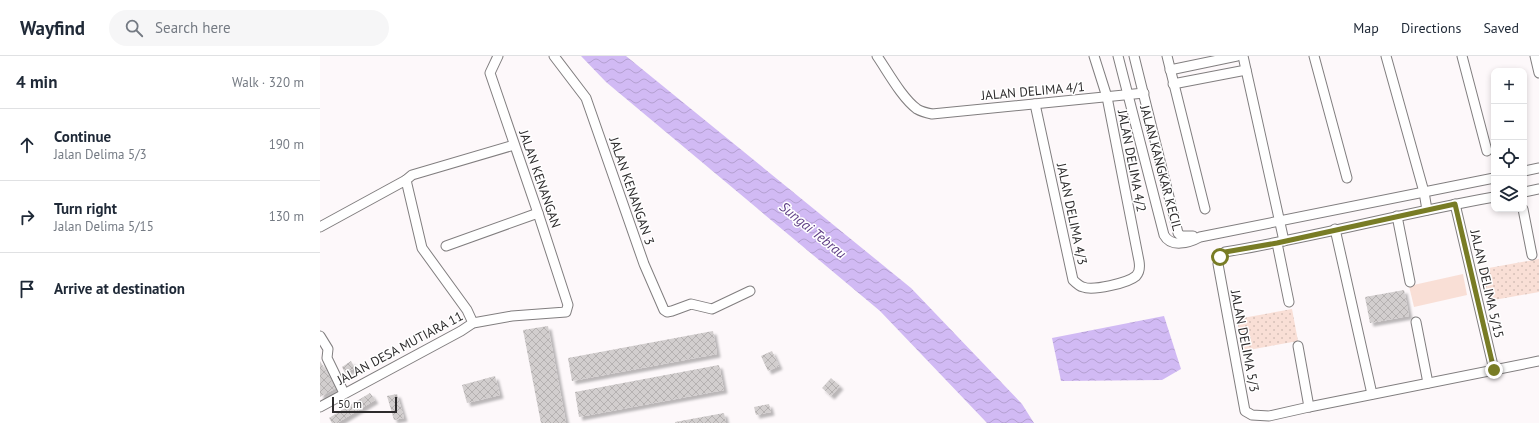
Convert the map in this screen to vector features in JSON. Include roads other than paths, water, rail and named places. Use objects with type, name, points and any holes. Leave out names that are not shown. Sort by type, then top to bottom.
[{"type":"street","name":"JALAN KENANGAN","points":[[498,56],[490,73],[568,305],[566,312]]},
{"type":"street","name":"JALAN KENANGAN 3","points":[[554,56],[586,98],[644,264],[662,308],[667,312],[691,304],[712,308],[750,291]]},
{"type":"street","name":"JALAN DELIMA 4/1","points":[[877,56],[900,90],[917,109],[925,113],[932,114],[1144,94]]},
{"type":"street","name":"JALAN DELIMA 4/2","points":[[1094,56],[1107,97],[1139,261],[1139,271]]},
{"type":"street","name":"JALAN KANGKAR KECIL","points":[[1118,56],[1164,235],[1169,241],[1175,243],[1193,240],[1200,237]]},
{"type":"street","name":"JALAN KANGKAR KECIL","points":[[1134,56],[1178,233],[1181,236],[1200,237]]},
{"type":"street","points":[[1167,56],[1205,209]]},
{"type":"street","points":[[1170,70],[1237,56]]},
{"type":"street","points":[[1243,56],[1280,221],[1280,242],[1289,302]]},
{"type":"street","points":[[1314,56],[1348,178]]},
{"type":"street","points":[[1386,56],[1424,192],[1427,210]]},
{"type":"street","points":[[1462,56],[1487,151]]},
{"type":"street","points":[[1535,56],[1539,73]]},
{"type":"street","points":[[1174,84],[1246,70]]},
{"type":"street","name":"JALAN DELIMA 4/3","points":[[1035,104],[1074,280],[1078,285],[1088,288],[1107,286],[1135,277],[1139,271]]},
{"type":"street","points":[[320,227],[406,180],[412,175],[514,145]]},
{"type":"street","points":[[1527,171],[1539,168]]},
{"type":"street","points":[[1200,237],[1491,179]]},
{"type":"street","points":[[406,180],[422,248],[467,310],[473,323]]},
{"type":"street","points":[[1527,191],[1539,189]]},
{"type":"street","name":"JALAN DELIMA 5/3","points":[[1491,198],[1335,229],[1280,242],[1225,252],[1220,257],[1218,264],[1245,411],[1252,415],[1269,416],[1539,361]]},
{"type":"street","name":"JALAN DELIMA 5/15","points":[[1455,204],[1494,370]]},
{"type":"street","points":[[1524,212],[1532,255]]},
{"type":"street","points":[[446,246],[538,213]]},
{"type":"street","points":[[1397,216],[1410,282]]},
{"type":"street","points":[[1335,229],[1372,394]]},
{"type":"street","name":"JALAN DESA MUTIARA 11","points":[[320,407],[344,392],[461,331],[473,323],[512,316],[566,312]]},
{"type":"street","points":[[1416,322],[1428,383]]},
{"type":"street","points":[[320,336],[328,349],[327,358],[344,392]]},
{"type":"street","points":[[1298,346],[1309,407]]},
{"type":"water","name":"Sungai Tebrau","points":[[581,56],[626,56],[911,288],[1022,404],[1034,423],[987,423],[880,311],[606,82]]},
{"type":"water","points":[[1164,316],[1181,369],[1162,380],[1061,381],[1052,338]]}]
